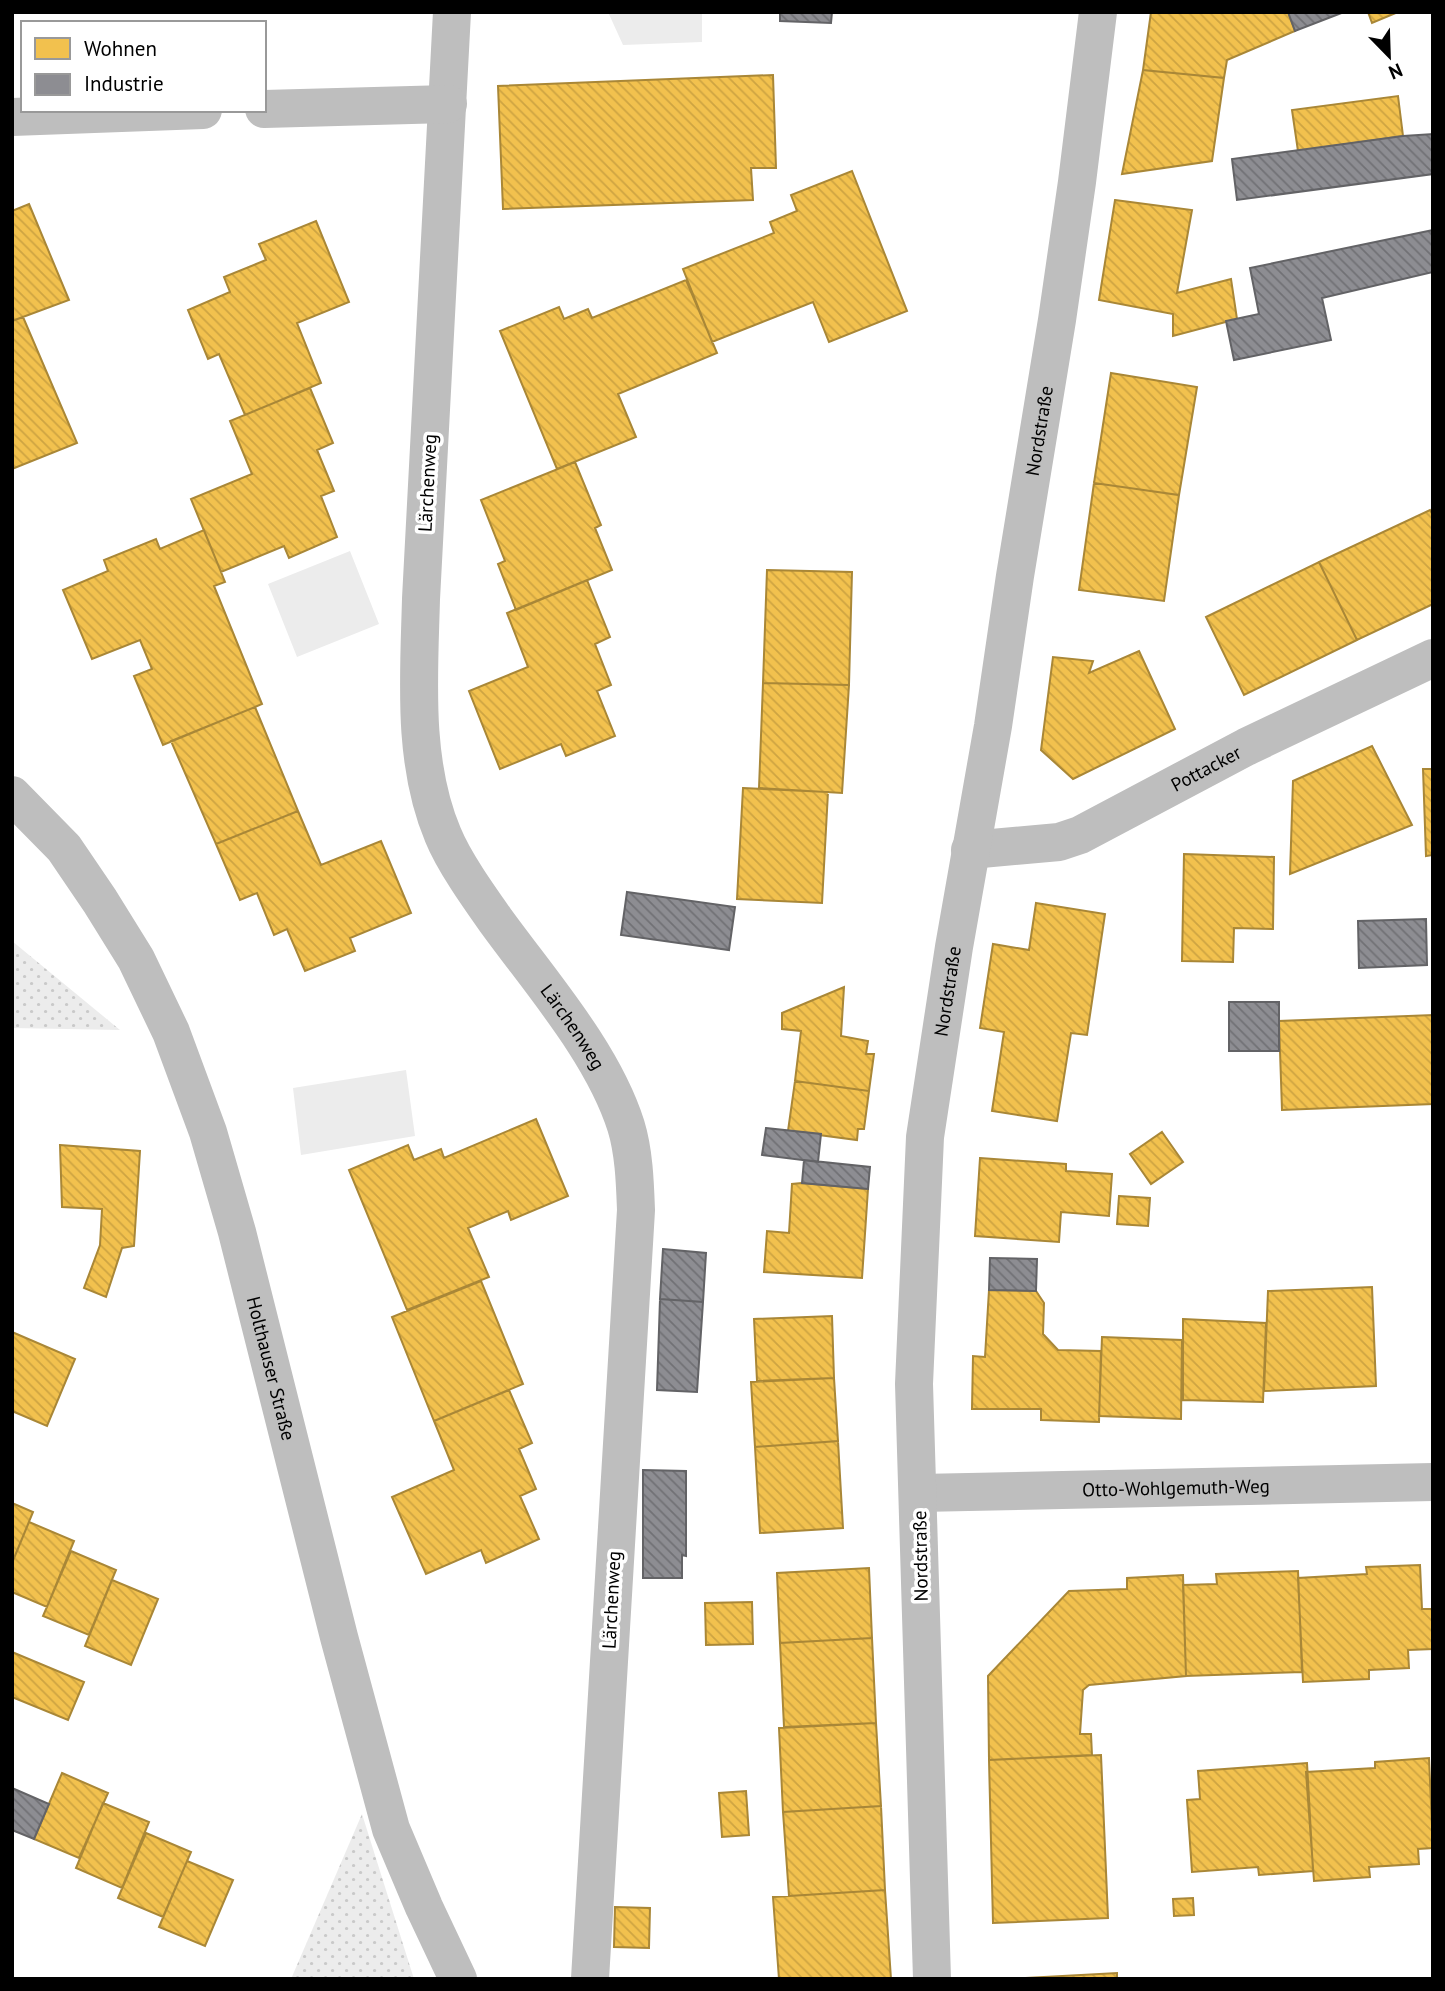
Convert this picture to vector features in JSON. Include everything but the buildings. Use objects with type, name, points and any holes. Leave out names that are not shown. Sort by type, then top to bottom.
[{"type":"street","name":"Lärchenweg","points":[[452,12],[419,672],[422,742],[429,790],[443,836],[481,899],[602,1070],[627,1129],[636,1189],[590,1979]]},
{"type":"street","name":"Nordstraße","points":[[932,1979],[914,1384],[925,1137],[1057,320],[1098,12]]},
{"type":"street","points":[[266,109],[448,104]]},
{"type":"street","points":[[12,117],[148,112]]},
{"type":"street","name":"Pottacker","points":[[970,850],[1039,845],[1080,835],[1246,747],[1433,658]]},
{"type":"street","name":"Holthauser Straße","points":[[12,795],[64,848],[100,901],[136,959],[171,1032],[208,1132],[237,1232],[391,1829],[458,1979]]},
{"type":"street","name":"Otto-Wohlgemuth-Weg","points":[[919,1493],[1433,1482]]},
{"type":"shaded area","points":[[608,12],[702,12],[702,42],[623,45]]},
{"type":"shaded area","points":[[350,551],[379,624],[297,657],[268,584]]},
{"type":"shaded area","points":[[12,941],[120,1030],[12,1028]]},
{"type":"shaded area","points":[[406,1070],[415,1136],[301,1155],[293,1088]]},
{"type":"shaded area","points":[[362,1814],[414,1979],[291,1979]]}]
